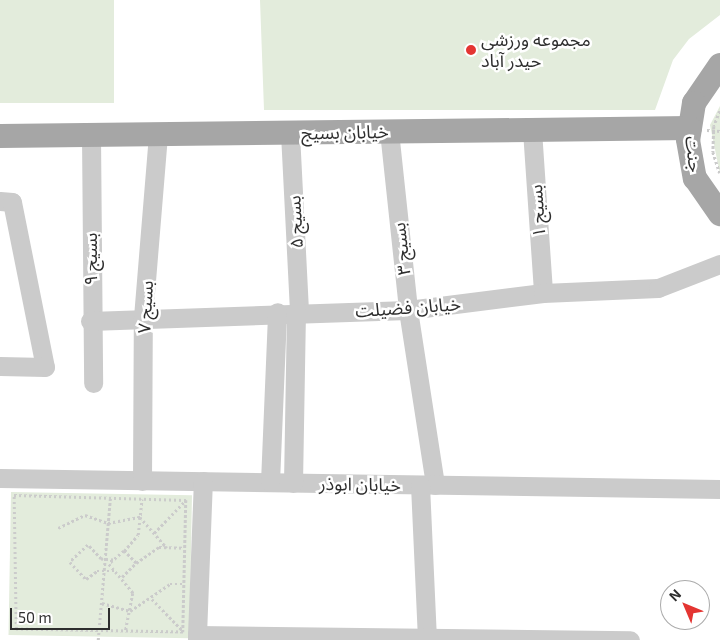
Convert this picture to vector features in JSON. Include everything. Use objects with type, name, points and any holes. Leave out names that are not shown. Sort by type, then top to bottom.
[{"type":"main road","name":"جنت","points":[[720,65],[694,103],[688,140],[695,178],[720,214]]},
{"type":"main road","name":"خیابان بسیج","points":[[0,136],[690,128]]},
{"type":"street","name":"بسیج ۱","points":[[532,130],[543,292]]},
{"type":"street","name":"بسیج ۵","points":[[290,132],[298,312],[293,483]]},
{"type":"street","name":"بسیج ۳","points":[[389,132],[427,485],[427,637]]},
{"type":"street","name":"بسیج ۷","points":[[142,490],[143,317],[158,134]]},
{"type":"street","name":"بسیج ۹","points":[[91,135],[90,321],[93,383]]},
{"type":"street","points":[[0,201],[12,202],[45,367],[0,366]]},
{"type":"street","name":"خیابان فضیلت","points":[[90,321],[277,312],[408,310],[543,292],[658,288],[720,264]]},
{"type":"street","points":[[270,482],[277,312]]},
{"type":"street","name":"خیابان ابوذر","points":[[0,478],[110,489],[142,490],[199,481],[720,489]]},
{"type":"street","points":[[199,481],[192,636],[306,639],[427,637],[630,640]]},
{"type":"path","points":[[720,111],[714,126],[713,152],[720,173]]},
{"type":"path","points":[[154,533],[186,500],[199,481]]},
{"type":"path","points":[[98,640],[110,489]]},
{"type":"path","points":[[186,500],[142,490],[110,489],[14,496],[16,629],[126,631],[192,636]]},
{"type":"path","points":[[126,631],[133,593],[122,577],[109,564],[138,535],[142,490]]},
{"type":"path","points":[[186,500],[184,584],[192,636]]},
{"type":"path","points":[[58,528],[85,515],[108,523],[140,517]]},
{"type":"path","points":[[140,517],[167,548]]},
{"type":"path","points":[[114,560],[101,559],[88,545],[70,562],[86,579],[97,570],[116,571]]},
{"type":"path","points":[[122,577],[159,547],[185,548]]},
{"type":"path","points":[[124,551],[136,564]]},
{"type":"path","points":[[102,603],[130,611],[152,599],[170,584],[184,584]]},
{"type":"path","points":[[152,599],[192,636]]},
{"type":"green space","points":[[0,0],[114,0],[114,103],[0,103]]},
{"type":"green space","name":"مجموعه ورزشی حیدر آباد","points":[[260,0],[720,0],[720,15],[689,39],[673,60],[655,110],[264,110]]},
{"type":"green space","points":[[720,106],[720,174],[710,125]]},
{"type":"green space","points":[[11,492],[192,495],[189,638],[9,635]]},
{"type":"place","name":"مجموعه ورزشی حیدر آباد","points":[[471,50]]}]
